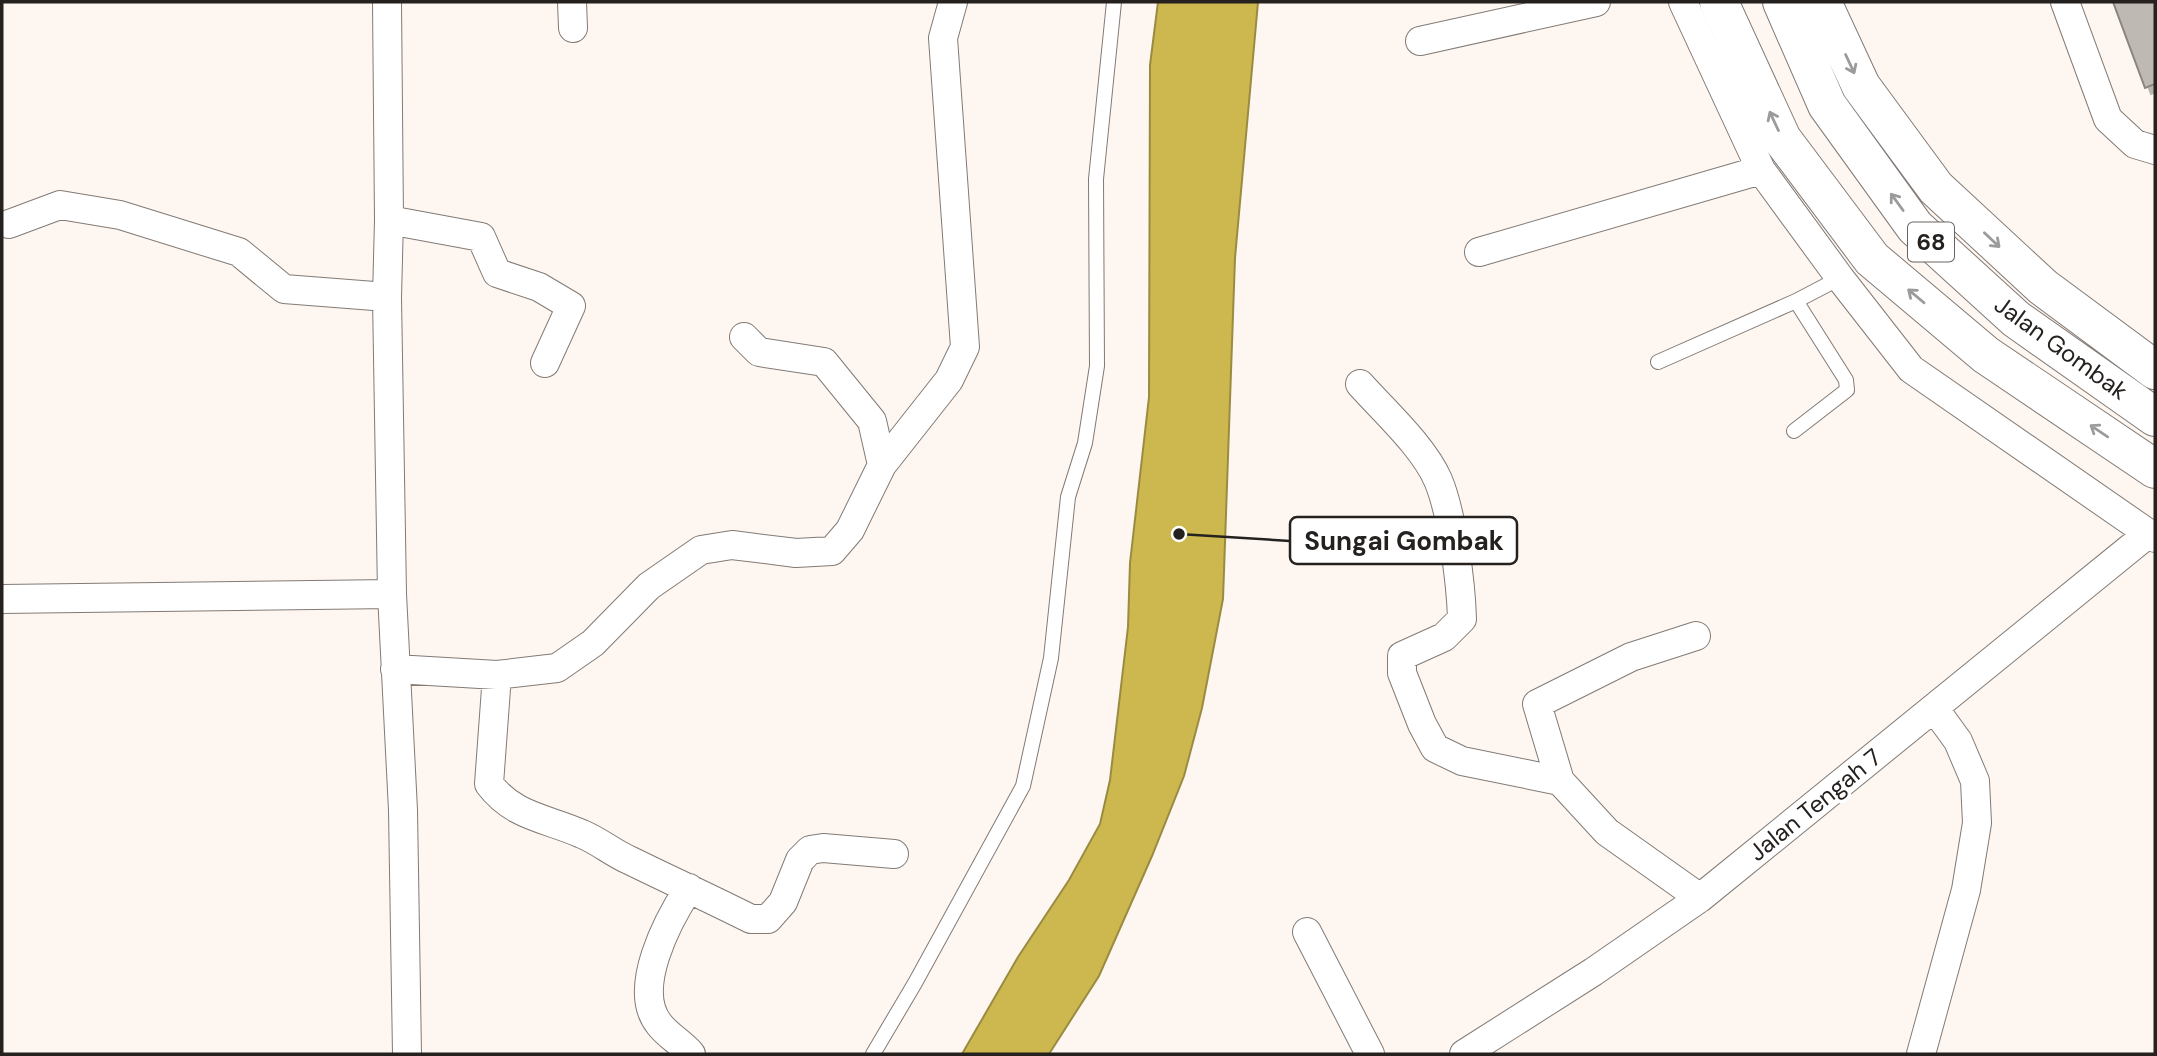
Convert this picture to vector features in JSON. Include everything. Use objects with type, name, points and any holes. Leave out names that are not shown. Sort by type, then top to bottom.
[{"type":"main road","points":[[1719,2],[1782,139],[1872,259],[1986,355],[2155,469]]},
{"type":"main road","name":"Jalan Gombak","points":[[1782,2],[1827,105],[1915,227],[2016,319],[2155,417]]},
{"type":"main road","name":"Jalan Gombak","points":[[1822,2],[1861,86],[1936,188],[2043,287],[2155,370]]},
{"type":"street","points":[[387,2],[387,297],[392,594],[403,810],[407,1054]]},
{"type":"street","points":[[395,669],[497,675],[557,668],[593,643],[649,586],[701,550],[732,545],[796,552],[832,551],[850,530],[882,465],[949,380],[965,347],[943,38],[953,2]]},
{"type":"street","points":[[1420,41],[1596,2]]},
{"type":"street","points":[[1683,2],[1761,170],[1911,369],[2152,536]]},
{"type":"street","points":[[2065,2],[2108,119],[2134,144],[2155,150]]},
{"type":"street","points":[[1479,252],[1761,170]]},
{"type":"street","points":[[9,223],[60,205],[120,215],[239,251],[284,289],[387,297]]},
{"type":"street","points":[[388,219],[481,237],[497,273],[539,287],[571,306],[545,363]]},
{"type":"street","points":[[744,337],[759,352],[824,362],[872,421],[882,465]]},
{"type":"street","points":[[1360,384],[1421,454],[1438,481],[1451,528],[1462,618],[1444,636],[1402,656],[1402,673],[1422,724],[1435,748],[1462,761],[1560,781]]},
{"type":"street","name":"Jalan Tengah 7","points":[[1464,1054],[1592,972],[1700,898],[2152,536]]},
{"type":"street","points":[[2,599],[392,594]]},
{"type":"street","points":[[1696,636],[1631,657],[1537,704],[1560,781],[1607,831],[1700,898]]},
{"type":"street","points":[[497,675],[489,784],[501,799],[531,817],[583,834],[629,860],[751,919],[768,919],[783,902],[800,860],[810,850],[823,848],[894,854]]},
{"type":"street","points":[[1921,1054],[1966,890],[1977,823],[1975,781],[1958,741],[1934,708]]},
{"type":"street","points":[[689,888],[673,911],[660,944],[647,992],[658,1023],[691,1054]]},
{"type":"street","points":[[1307,932],[1370,1054]]},
{"type":"lane","points":[[873,1054],[1023,786],[1051,658],[1068,497],[1085,443],[1097,366],[1096,179],[1114,2]]},
{"type":"lane","points":[[1658,362],[1796,301],[1840,278]]},
{"type":"lane","points":[[1794,431],[1847,390],[1846,380],[1796,301]]},
{"type":"shaded area","points":[[1158,2],[1258,2],[1235,258],[1223,599],[1202,708],[1184,776],[1099,976],[1049,1054],[962,1054],[1018,957],[1069,880],[1100,824],[1110,780],[1128,627],[1130,563],[1149,397],[1150,65]]},
{"type":"building","points":[[2113,2],[2155,2],[2155,84],[2145,88]]},
{"type":"place","name":"Sungai Gombak","points":[[1179,534]]}]
